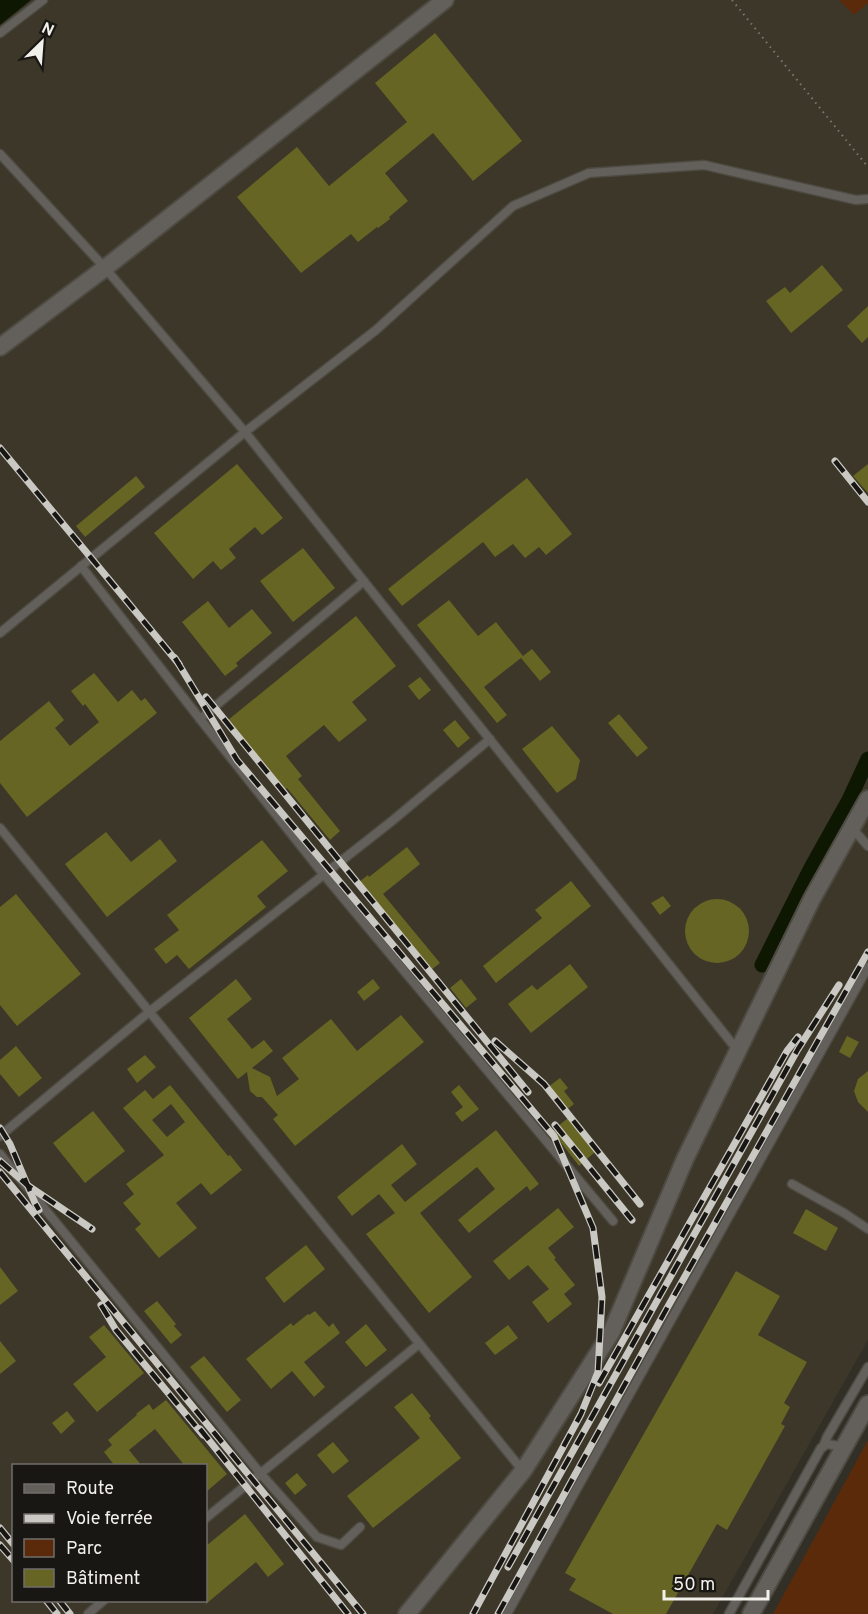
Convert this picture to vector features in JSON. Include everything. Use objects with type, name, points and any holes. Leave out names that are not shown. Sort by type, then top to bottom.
[{"type":"street","points":[[0,347],[105,268],[437,2]]},
{"type":"street","points":[[407,1614],[523,1471],[611,1333],[685,1159],[812,899],[868,799]]},
{"type":"street","points":[[751,1614],[868,1404]]},
{"type":"lane","points":[[0,33],[43,0]]},
{"type":"lane","points":[[0,154],[105,268],[245,432],[738,1051]]},
{"type":"lane","points":[[0,633],[245,432],[376,330],[513,206],[589,173],[704,165],[856,200],[868,199]]},
{"type":"lane","points":[[81,566],[324,875],[613,1221]]},
{"type":"lane","points":[[200,719],[364,581]]},
{"type":"lane","points":[[0,1136],[149,1012],[392,821],[490,739]]},
{"type":"lane","points":[[0,828],[523,1471]]},
{"type":"lane","points":[[852,828],[868,846]]},
{"type":"lane","points":[[507,1614],[868,967]]},
{"type":"lane","points":[[0,1154],[260,1473],[317,1537],[341,1545],[360,1527]]},
{"type":"lane","points":[[792,1184],[868,1229]]},
{"type":"lane","points":[[207,1517],[419,1344]]},
{"type":"lane","points":[[729,1614],[823,1447],[826,1437],[867,1372]]},
{"type":"lane","points":[[823,1447],[827,1444],[844,1447]]},
{"type":"lane","points":[[87,1614],[102,1602]]},
{"type":"path","points":[[732,0],[868,167]]},
{"type":"shaded area","points":[[0,0],[868,0],[868,1340],[713,1614],[0,1614]]},
{"type":"shaded area","points":[[0,0],[31,0],[0,25]]},
{"type":"green space","points":[[839,0],[868,0],[868,3],[854,15]]},
{"type":"green space","points":[[868,1440],[868,1614],[773,1614]]},
{"type":"building","points":[[435,33],[522,141],[473,181],[433,133],[385,173],[408,201],[389,217],[390,219],[358,242],[351,234],[301,273],[237,197],[297,147],[329,186],[407,122],[375,83]]},
{"type":"building","points":[[822,265],[843,290],[791,333],[766,301],[785,287],[790,293]]},
{"type":"building","points":[[868,306],[868,337],[862,343],[847,326]]},
{"type":"building","points":[[237,464],[283,518],[262,535],[255,527],[229,549],[236,558],[221,570],[213,561],[193,579],[154,533]]},
{"type":"building","points":[[868,464],[868,493],[853,476]]},
{"type":"building","points":[[136,476],[145,487],[85,537],[76,526]]},
{"type":"building","points":[[527,478],[572,534],[546,555],[539,547],[525,558],[513,544],[495,557],[483,542],[402,606],[388,589]]},
{"type":"building","points":[[303,548],[335,588],[293,622],[260,581]]},
{"type":"building","points":[[449,600],[478,636],[496,622],[523,656],[532,649],[551,672],[540,681],[521,658],[484,687],[507,715],[497,723],[417,625]]},
{"type":"building","points":[[208,601],[229,628],[252,609],[272,633],[236,663],[238,666],[225,676],[182,622]]},
{"type":"building","points":[[356,616],[396,666],[352,702],[367,720],[339,742],[324,725],[286,756],[302,776],[298,779],[340,831],[330,840],[287,788],[284,790],[275,780],[228,720]]},
{"type":"building","points":[[94,673],[118,702],[132,690],[141,701],[145,698],[157,713],[27,817],[0,783],[0,741],[49,701],[64,720],[55,728],[70,746],[99,722],[71,691]]},
{"type":"building","points":[[420,677],[431,690],[419,700],[408,686]]},
{"type":"building","points":[[619,714],[648,748],[637,757],[608,723]]},
{"type":"building","points":[[455,720],[470,738],[458,748],[443,730]]},
{"type":"building","points":[[552,726],[580,760],[576,779],[557,793],[522,749]]},
{"type":"building","points":[[106,832],[131,862],[160,839],[177,861],[107,917],[65,864]]},
{"type":"building","points":[[262,840],[288,871],[257,896],[266,907],[189,969],[177,955],[166,964],[154,949],[179,930],[167,915]]},
{"type":"building","points":[[407,847],[420,864],[383,894],[440,963],[431,970],[359,882],[368,875],[369,877]]},
{"type":"building","points":[[571,881],[591,906],[496,983],[483,966],[542,918],[535,910]]},
{"type":"building","points":[[16,894],[81,974],[17,1026],[0,1005],[0,907]]},
{"type":"building","points":[[663,896],[671,906],[660,915],[651,903]]},
{"type":"building","points":[[717,899],[735,905],[743,913],[749,931],[743,949],[735,957],[717,963],[699,957],[691,949],[685,931],[691,913],[699,905]]},
{"type":"building","points":[[570,964],[588,987],[531,1033],[508,1004],[532,985],[537,990]]},
{"type":"building","points":[[236,979],[252,999],[227,1019],[252,1049],[264,1040],[273,1051],[252,1068],[270,1077],[277,1096],[299,1079],[282,1058],[331,1019],[357,1051],[401,1015],[424,1042],[295,1146],[273,1119],[278,1115],[262,1097],[257,1097],[250,1091],[247,1072],[238,1079],[189,1018]]},
{"type":"building","points":[[373,979],[380,988],[364,1001],[357,992]]},
{"type":"building","points":[[461,979],[477,999],[466,1008],[450,988]]},
{"type":"building","points":[[847,1036],[859,1042],[850,1058],[839,1052]]},
{"type":"building","points":[[16,1046],[42,1078],[19,1097],[0,1074],[0,1060]]},
{"type":"building","points":[[145,1055],[156,1067],[137,1083],[127,1069]]},
{"type":"building","points":[[868,1071],[868,1112],[858,1102],[854,1091],[858,1079]]},
{"type":"building","points":[[560,1078],[568,1088],[564,1091],[574,1104],[564,1112],[548,1092],[548,1087]]},
{"type":"building","points":[[170,1085],[242,1170],[211,1195],[201,1183],[176,1203],[197,1228],[159,1258],[135,1229],[141,1224],[123,1203],[134,1194],[126,1184],[164,1155],[123,1108],[145,1090],[153,1099]],"holes":[[[171,1104],[185,1122],[167,1137],[152,1120]]]},
{"type":"building","points":[[459,1085],[479,1109],[462,1122],[455,1113],[463,1107],[451,1092]]},
{"type":"building","points":[[93,1111],[125,1151],[85,1183],[53,1143]]},
{"type":"building","points":[[568,1118],[595,1152],[579,1166],[552,1131]]},
{"type":"building","points":[[496,1130],[539,1184],[530,1191],[527,1186],[469,1233],[458,1220],[495,1189],[477,1167],[420,1213],[472,1277],[429,1313],[366,1234],[395,1213],[379,1194],[352,1216],[337,1197],[402,1144],[417,1164],[391,1185],[405,1202]]},
{"type":"building","points":[[558,1208],[574,1227],[548,1248],[575,1285],[564,1294],[572,1304],[548,1323],[532,1302],[549,1289],[528,1265],[509,1280],[493,1261]]},
{"type":"building","points":[[806,1209],[838,1228],[826,1251],[793,1233]]},
{"type":"building","points":[[306,1245],[325,1269],[284,1303],[265,1278]]},
{"type":"building","points":[[0,1267],[18,1291],[0,1305]]},
{"type":"building","points":[[736,1271],[780,1296],[758,1335],[807,1362],[784,1403],[790,1407],[781,1424],[785,1426],[727,1530],[717,1524],[666,1614],[613,1614],[569,1590],[576,1579],[565,1573]]},
{"type":"building","points":[[157,1301],[182,1335],[171,1344],[144,1311]]},
{"type":"building","points":[[315,1311],[329,1327],[333,1323],[340,1333],[304,1362],[325,1387],[314,1397],[292,1371],[271,1389],[246,1359],[291,1323],[293,1326]]},
{"type":"building","points":[[366,1324],[387,1350],[366,1367],[345,1342]]},
{"type":"building","points":[[104,1325],[144,1373],[97,1412],[73,1384],[106,1357],[89,1337]]},
{"type":"building","points":[[508,1325],[518,1338],[495,1355],[485,1343]]},
{"type":"building","points":[[0,1341],[16,1361],[0,1374]]},
{"type":"building","points":[[204,1356],[241,1400],[227,1412],[190,1367]]},
{"type":"building","points":[[412,1393],[461,1458],[373,1528],[347,1496],[420,1438],[394,1407]]},
{"type":"building","points":[[166,1400],[227,1474],[207,1491],[207,1464],[183,1464],[155,1429],[129,1450],[140,1464],[113,1464],[104,1452],[112,1445],[108,1440],[149,1404],[153,1410]]},
{"type":"building","points":[[67,1411],[75,1421],[61,1434],[52,1423]]},
{"type":"building","points":[[333,1442],[349,1461],[333,1474],[317,1455]]},
{"type":"building","points":[[297,1473],[307,1485],[295,1495],[285,1483]]},
{"type":"building","points":[[245,1514],[284,1564],[268,1577],[256,1562],[206,1604],[207,1545]]},
{"type":"waterway","points":[[762,965],[811,868],[849,800],[868,759]]},
{"type":"railway","points":[[0,448],[179,664]]},
{"type":"railway","points":[[835,461],[868,502]]},
{"type":"railway","points":[[175,658],[237,760],[554,1136],[593,1228],[602,1297],[598,1372],[581,1414],[473,1614]]},
{"type":"railway","points":[[206,697],[528,1092]]},
{"type":"railway","points":[[498,1614],[868,952]]},
{"type":"railway","points":[[508,1567],[798,1049],[839,985]]},
{"type":"railway","points":[[599,1383],[787,1051],[798,1037]]},
{"type":"railway","points":[[495,1041],[544,1084],[640,1204]]},
{"type":"railway","points":[[555,1125],[632,1220]]},
{"type":"railway","points":[[0,1128],[10,1144],[39,1210]]},
{"type":"railway","points":[[0,1161],[27,1185],[92,1229]]},
{"type":"railway","points":[[0,1172],[363,1614]]},
{"type":"railway","points":[[101,1305],[116,1330],[203,1435]]},
{"type":"railway","points":[[200,1429],[348,1614]]},
{"type":"railway","points":[[0,1528],[12,1543]]},
{"type":"railway","points":[[0,1545],[12,1559]]},
{"type":"railway","points":[[48,1602],[57,1614]]},
{"type":"railway","points":[[61,1602],[70,1614]]}]
